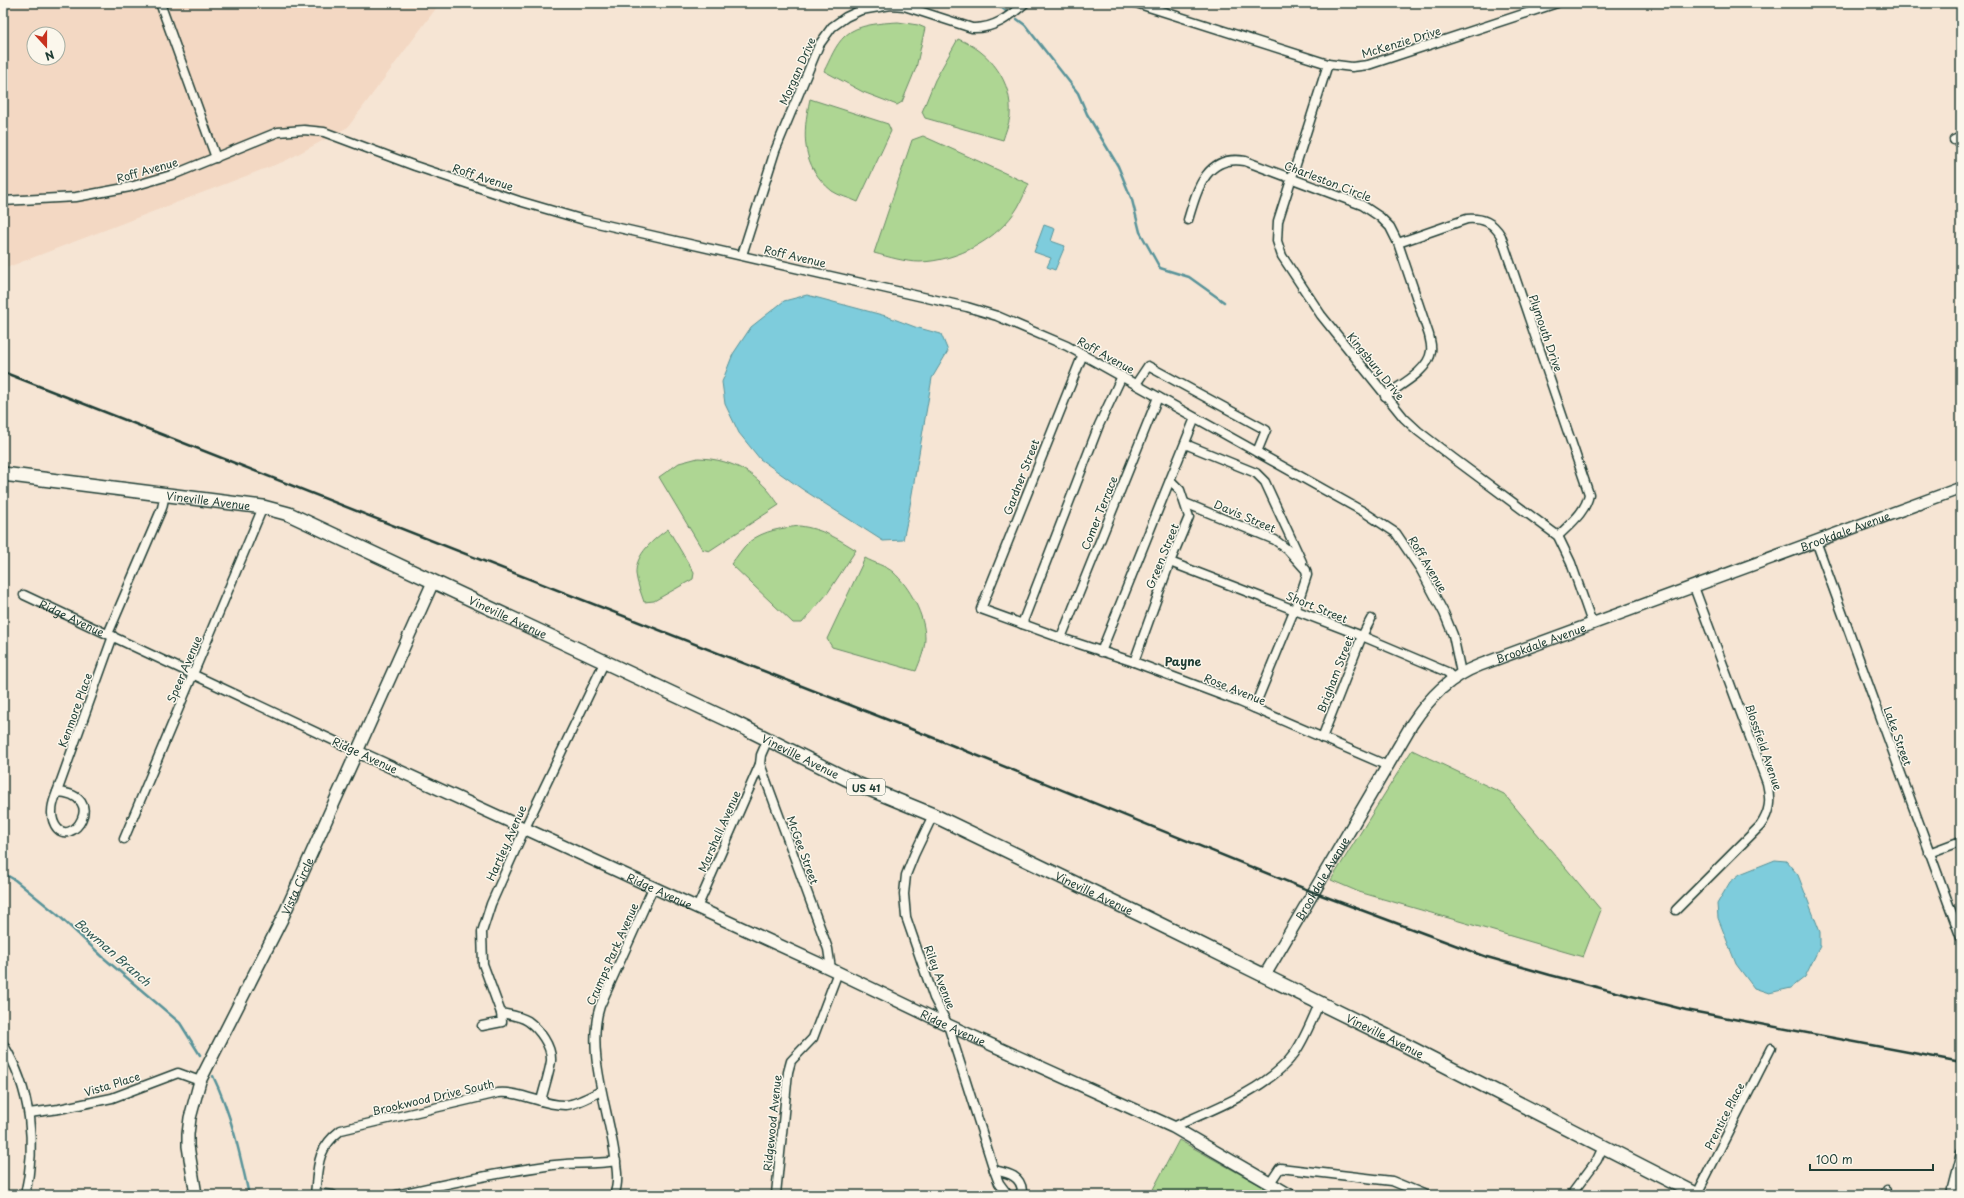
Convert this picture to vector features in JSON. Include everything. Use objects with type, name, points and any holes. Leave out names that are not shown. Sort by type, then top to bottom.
[{"type":"main road","name":"Vineville Avenue","points":[[3,474],[262,507],[296,517],[768,739],[857,784],[933,815],[1265,975],[1698,1195]]},
{"type":"street","points":[[160,3],[216,158]]},
{"type":"street","name":"Morgan Drive","points":[[742,256],[775,151],[819,46],[832,27],[846,17],[861,10],[881,5],[891,5],[904,6],[965,26],[980,28],[999,23],[1009,17],[1025,3]]},
{"type":"street","name":"McKenzie Drive","points":[[1136,3],[1328,64],[1352,67],[1368,65],[1557,3]]},
{"type":"street","name":"Kingsbury Drive","points":[[1328,64],[1278,221],[1278,248],[1321,315],[1385,396],[1418,431],[1558,536],[1571,563],[1592,623]]},
{"type":"street","name":"Roff Avenue","points":[[3,201],[76,197],[104,193],[175,174],[278,132],[304,130],[324,132],[415,166],[526,203],[584,220],[975,309],[1030,329],[1083,354],[1364,512],[1396,533],[1421,570],[1444,613],[1456,647],[1457,676]]},
{"type":"street","name":"Charleston Circle","points":[[1188,220],[1202,180],[1220,163],[1235,159],[1245,161],[1370,209],[1390,227],[1398,243],[1430,335],[1431,350],[1426,363],[1417,372],[1385,396]]},
{"type":"street","name":"Plymouth Drive","points":[[1398,243],[1467,219],[1479,218],[1491,224],[1501,236],[1589,494],[1586,505],[1579,515],[1558,536]]},
{"type":"street","name":"Gardner Street","points":[[981,609],[1083,354]]},
{"type":"street","points":[[1136,384],[1148,366],[1266,430],[1257,452]]},
{"type":"street","points":[[1022,624],[1099,425],[1122,376]]},
{"type":"street","name":"Comer Terrace","points":[[1061,638],[1158,397]]},
{"type":"street","points":[[1100,652],[1195,418]]},
{"type":"street","points":[[1185,444],[1256,472],[1265,482],[1306,570],[1307,575],[1254,708]]},
{"type":"street","name":"Green Street","points":[[1134,662],[1170,562],[1189,517],[1180,490],[1170,480]]},
{"type":"street","name":"Brookdale Avenue","points":[[1265,975],[1427,702],[1457,676],[1592,623],[1694,587],[1961,488]]},
{"type":"street","name":"Kenmore Place","points":[[57,792],[110,635],[162,508],[165,494]]},
{"type":"street","name":"Davis Street","points":[[1185,503],[1275,540],[1288,550],[1306,570]]},
{"type":"street","name":"Speer Avenue","points":[[124,839],[194,674],[262,507]]},
{"type":"street","name":"Lake Street","points":[[1816,541],[1961,938]]},
{"type":"street","name":"Short Street","points":[[1170,562],[1362,636],[1457,676]]},
{"type":"street","name":"Vista Circle","points":[[196,1195],[188,1146],[188,1134],[192,1106],[200,1081],[282,919],[433,582]]},
{"type":"street","name":"Blossfield Avenue","points":[[1676,910],[1760,826],[1764,820],[1770,802],[1767,783],[1694,587]]},
{"type":"street","name":"Ridge Avenue","points":[[24,595],[358,752],[948,1025],[1173,1127],[1290,1195]]},
{"type":"street","name":"Rose Avenue","points":[[981,609],[1100,652],[1134,662],[1254,708],[1388,766]]},
{"type":"street","name":"Brigham Street","points":[[1322,738],[1362,636],[1371,619]]},
{"type":"street","name":"Hartley Avenue","points":[[501,1013],[483,964],[482,932],[491,904],[525,828],[604,663]]},
{"type":"street","points":[[760,764],[761,755],[768,739]]},
{"type":"street","name":"Marshall Avenue","points":[[697,908],[760,764]]},
{"type":"street","name":"McGee Street","points":[[760,764],[828,949],[834,971]]},
{"type":"street","points":[[57,792],[65,792],[76,797],[83,806],[84,812],[82,820],[77,828],[62,832],[57,829],[53,822],[53,801],[57,792]]},
{"type":"street","name":"Riley Avenue","points":[[933,815],[906,875],[904,894],[906,917],[934,998],[948,1025],[994,1170],[1001,1187],[1008,1195]]},
{"type":"street","points":[[1929,853],[1961,841]]},
{"type":"street","name":"Crumps Park Avenue","points":[[614,1195],[618,1184],[616,1161],[607,1111],[601,1091],[595,1021],[653,888]]},
{"type":"street","name":"Ridgewood Avenue","points":[[776,1195],[788,1072],[791,1061],[813,1038],[834,971]]},
{"type":"street","points":[[1173,1127],[1244,1094],[1276,1073],[1295,1053],[1320,1002]]},
{"type":"street","points":[[482,1026],[502,1022],[501,1013],[518,1016],[528,1021],[541,1034],[550,1049],[551,1060],[541,1101]]},
{"type":"street","points":[[3,1044],[18,1074],[29,1113],[30,1153],[25,1195]]},
{"type":"street","name":"Prentice Place","points":[[1698,1195],[1771,1048]]},
{"type":"street","name":"Vista Place","points":[[29,1113],[66,1108],[112,1098],[178,1073],[200,1081]]},
{"type":"street","name":"Brookwood Drive South","points":[[315,1194],[320,1154],[330,1138],[341,1130],[498,1093],[521,1094],[541,1101],[568,1105],[601,1091]]},
{"type":"street","points":[[1572,1195],[1597,1160],[1603,1147]]},
{"type":"street","points":[[1961,1152],[1951,1192],[1961,1192]]},
{"type":"street","points":[[396,1195],[437,1185],[546,1166],[616,1161]]},
{"type":"street","points":[[1270,1184],[1280,1168],[1392,1181],[1426,1195]]},
{"type":"street","points":[[994,1170],[1008,1173],[1022,1184],[1022,1191],[1018,1195]]},
{"type":"street","points":[[315,1194],[333,1195]]},
{"type":"shaded area","points":[[3,3],[440,3],[348,127],[285,161],[3,269]]},
{"type":"green space","points":[[898,22],[918,25],[925,28],[916,68],[902,102],[897,105],[863,92],[824,71],[838,44],[850,32],[870,25]]},
{"type":"green space","points":[[958,39],[970,44],[989,60],[997,69],[1008,91],[1010,116],[1003,140],[925,118],[922,112],[935,80]]},
{"type":"green space","points":[[810,99],[888,124],[891,131],[858,202],[832,191],[814,171],[806,149],[805,137],[807,112]]},
{"type":"green space","points":[[923,136],[1029,184],[1018,207],[1010,219],[988,238],[962,253],[934,261],[914,262],[874,253],[912,140]]},
{"type":"green space","points":[[698,458],[711,459],[734,465],[745,471],[755,477],[772,494],[779,505],[709,551],[702,549],[659,477],[679,463]]},
{"type":"green space","points":[[800,526],[815,529],[829,535],[856,550],[827,594],[802,623],[793,623],[731,564],[744,547],[755,538],[774,530]]},
{"type":"green space","points":[[668,529],[694,573],[693,579],[654,601],[644,602],[636,574],[639,560],[651,542]]},
{"type":"green space","points":[[865,558],[893,572],[911,594],[915,602],[922,621],[925,638],[921,659],[916,671],[832,647],[827,639]]},
{"type":"green space","points":[[1412,750],[1504,794],[1601,910],[1583,957],[1359,892],[1331,880]]},
{"type":"green space","points":[[1179,1140],[1278,1195],[1150,1195]]},
{"type":"water","points":[[1044,225],[1055,229],[1051,241],[1065,246],[1055,270],[1047,267],[1051,258],[1034,252]]},
{"type":"water","points":[[807,295],[886,316],[915,327],[941,334],[948,351],[932,378],[903,540],[883,541],[802,489],[760,459],[739,433],[725,404],[722,382],[733,354],[751,327],[784,301]]},
{"type":"water","points":[[1775,860],[1786,861],[1798,875],[1820,932],[1820,946],[1805,977],[1791,988],[1769,993],[1754,988],[1736,964],[1718,918],[1717,904],[1730,882],[1740,874]]},
{"type":"waterway","points":[[996,3],[1006,11]]},
{"type":"waterway","points":[[1017,19],[1025,25],[1078,93],[1087,114],[1118,166],[1132,200],[1140,232],[1160,268],[1189,277],[1224,302]]},
{"type":"waterway","name":"Bowman Branch","points":[[3,873],[15,880],[58,915],[105,959],[180,1023],[200,1055]]},
{"type":"waterway","name":"Bowman Branch","points":[[213,1076],[230,1119],[249,1195]]},
{"type":"railway","points":[[3,372],[939,740],[1313,892],[1487,957],[1686,1010],[1961,1062]]},
{"type":"district","name":"Payne","points":[[1183,661]]}]
